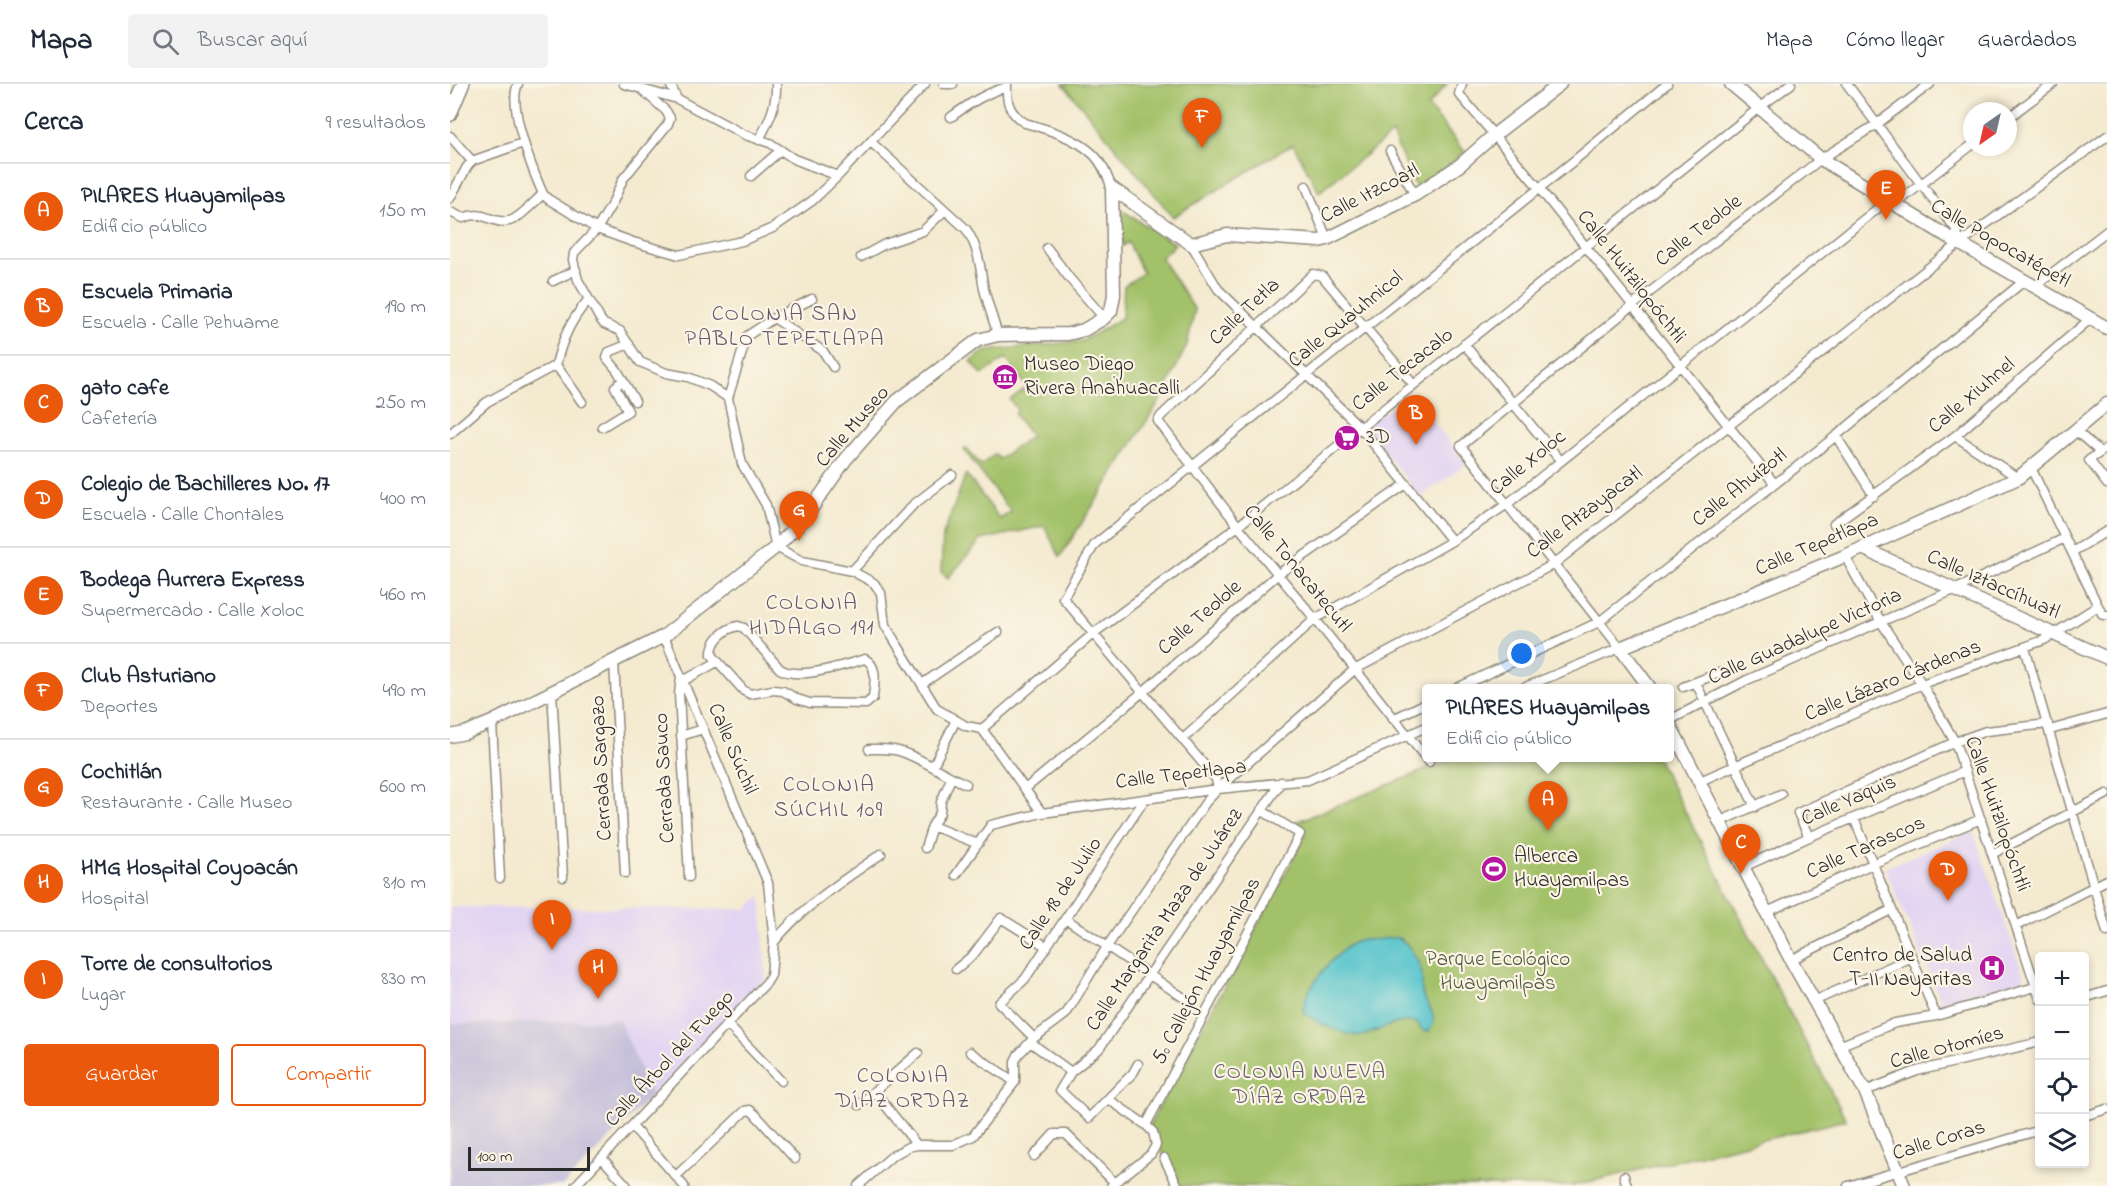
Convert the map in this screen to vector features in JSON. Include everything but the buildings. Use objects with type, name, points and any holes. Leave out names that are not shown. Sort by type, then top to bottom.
[{"type":"street","points":[[450,115],[463,84]]},
{"type":"street","points":[[518,84],[514,94],[523,143],[543,194],[597,229],[679,255],[742,241],[773,228],[812,201],[925,84]]},
{"type":"street","points":[[624,84],[677,99],[745,135],[770,143],[794,159],[838,176]]},
{"type":"street","points":[[670,84],[677,99]]},
{"type":"street","points":[[759,140],[777,99],[776,84]]},
{"type":"street","points":[[944,84],[953,84]]},
{"type":"street","name":"Calle Huitzilopóchtli","points":[[1462,84],[1459,94],[1539,188],[1774,483]]},
{"type":"street","name":"Calle Itzcoatl","points":[[1191,244],[1227,235],[1319,241],[1327,239],[1415,195],[1460,165],[1494,135],[1560,84]]},
{"type":"street","name":"Calle Quauhnicol","points":[[1094,633],[1064,598],[1095,544],[1667,84]]},
{"type":"street","name":"Calle Popocatépetl","points":[[1731,84],[1821,159],[1891,203],[2107,328]]},
{"type":"street","name":"Calle Tecacalo","points":[[982,729],[1094,633],[1238,526],[1791,84]]},
{"type":"street","points":[[1847,84],[1956,228],[1960,243]]},
{"type":"street","name":"Calle Teolole","points":[[1506,505],[1461,446],[1632,306],[1821,159],[1877,124],[1930,84]]},
{"type":"street","points":[[2017,111],[2053,84]]},
{"type":"street","points":[[951,117],[977,98],[1007,85],[1010,111],[1017,118],[1079,144],[1093,154],[1103,166],[1112,188],[1114,295],[1113,305],[1104,318],[1047,248]]},
{"type":"street","points":[[639,87],[666,111],[670,118],[668,124],[623,179],[597,229],[574,253],[573,260],[578,280],[604,324],[620,331],[630,344],[636,358],[650,368],[688,377],[710,386],[728,398]]},
{"type":"street","points":[[450,135],[472,162]]},
{"type":"street","name":"Calle Atzayacatl","points":[[1032,1040],[1066,1014],[1108,945],[1206,802],[1354,670],[1554,564],[1960,243],[2107,136]]},
{"type":"street","points":[[871,142],[972,237],[979,254],[984,288],[998,335]]},
{"type":"street","points":[[450,198],[472,162],[523,143]]},
{"type":"street","points":[[751,176],[781,150]]},
{"type":"street","points":[[1390,150],[1415,195]]},
{"type":"street","name":"Calle Xoloc","points":[[1183,739],[1315,619],[1452,541],[1506,505],[1560,460],[1891,203],[1921,184],[1963,152]]},
{"type":"street","points":[[1306,186],[1327,239]]},
{"type":"street","points":[[1112,188],[1191,244],[1218,289],[1360,427],[1452,541]]},
{"type":"street","points":[[450,212],[463,218],[474,213],[508,221],[514,219],[543,194]]},
{"type":"street","points":[[861,257],[885,244],[923,231],[945,210]]},
{"type":"street","name":"Calle Ahuízotl","points":[[1466,684],[1599,622],[2029,284],[2107,231]]},
{"type":"street","points":[[553,281],[576,270]]},
{"type":"street","name":"Calle Tetla","points":[[1160,426],[1158,421],[1161,416],[1309,277],[1317,273],[1365,327]]},
{"type":"street","points":[[812,299],[774,318],[747,336],[728,398],[742,464],[766,505],[776,547],[802,561],[852,571],[873,583],[879,590],[885,626],[938,709],[970,728],[982,729],[1042,813]]},
{"type":"street","points":[[450,434],[486,402],[556,365],[566,330],[588,300]]},
{"type":"street","points":[[774,318],[823,351],[833,367]]},
{"type":"street","name":"Calle Museo","points":[[450,736],[465,733],[492,722],[664,636],[776,547],[804,519],[846,459],[897,401],[978,340],[998,335],[1068,334],[1084,330],[1104,318]]},
{"type":"street","name":"Calle Xiuhnel","points":[[1834,524],[1955,436],[2090,319]]},
{"type":"street","points":[[1365,327],[1413,384]]},
{"type":"street","points":[[630,344],[607,355],[635,401]]},
{"type":"street","points":[[1464,344],[1560,460]]},
{"type":"street","points":[[556,365],[582,402]]},
{"type":"street","points":[[602,427],[628,411],[615,387],[623,380]]},
{"type":"street","name":"Calle Tepetlapa","points":[[1533,684],[1845,556],[2018,478],[2107,404]]},
{"type":"street","name":"Calle Tonacatecutl","points":[[1160,426],[1422,754]]},
{"type":"street","points":[[2075,430],[2104,450],[2089,460],[2107,484]]},
{"type":"street","points":[[1836,436],[1874,496]]},
{"type":"street","points":[[1955,436],[2018,478]]},
{"type":"street","points":[[2031,468],[2097,606],[2106,616]]},
{"type":"street","points":[[852,571],[913,505],[952,475]]},
{"type":"street","name":"Calle Teolole","points":[[1025,789],[1144,692],[1277,575],[1406,484]]},
{"type":"street","points":[[1506,505],[1647,684]]},
{"type":"street","points":[[2072,552],[2107,531]]},
{"type":"street","name":"Calle Guadalupe Victoria","points":[[1674,718],[1747,680],[1956,589],[2065,538]]},
{"type":"street","name":"Calle Iztaccíhuatl","points":[[1862,548],[2107,658]]},
{"type":"street","name":"Calle Huitzilopóchtli","points":[[1845,556],[1881,622],[1922,684],[1955,742],[2035,987]]},
{"type":"street","name":"Calle Lázaro Cárdenas","points":[[1698,782],[1922,684],[2044,640],[2097,606]]},
{"type":"street","points":[[738,626],[744,628],[787,674],[809,673],[866,659],[874,667],[873,698],[866,704],[810,703],[783,691],[773,690],[750,694],[744,691],[717,662],[712,656],[715,641],[729,628],[738,626]]},
{"type":"street","points":[[922,684],[998,632]]},
{"type":"street","points":[[1094,633],[1216,779],[1218,789]]},
{"type":"street","name":"Calle Súchil","points":[[664,636],[768,883],[774,942],[771,975],[767,982]]},
{"type":"street","points":[[2025,648],[2107,932]]},
{"type":"street","name":"Cerrada Sargazo","points":[[614,661],[625,873]]},
{"type":"street","points":[[682,679],[717,662]]},
{"type":"street","points":[[1683,687],[1719,673]]},
{"type":"street","name":"Cerrada Sauco","points":[[682,679],[679,694],[689,877]]},
{"type":"street","points":[[1696,683],[1755,807]]},
{"type":"street","points":[[552,692],[563,877]]},
{"type":"street","points":[[1393,719],[1422,705]]},
{"type":"street","points":[[1809,837],[1798,813],[1955,742],[1986,731],[2049,727],[2107,714]]},
{"type":"street","points":[[933,766],[956,720]]},
{"type":"street","points":[[492,722],[500,878]]},
{"type":"street","points":[[681,736],[704,729]]},
{"type":"street","name":"Calle Tepetlapa","points":[[956,875],[991,825],[1042,813],[1218,789],[1308,780],[1422,729]]},
{"type":"street","points":[[1674,733],[1791,960],[1865,1091],[1904,1186]]},
{"type":"street","points":[[869,749],[900,751],[966,784]]},
{"type":"street","name":"Calle Yaquis","points":[[1745,867],[1809,837],[1965,771]]},
{"type":"street","points":[[925,848],[932,826],[940,813],[941,802],[951,778]]},
{"type":"street","name":"Calle Margarita Maza de Juárez","points":[[1071,1072],[1099,1049],[1281,782]]},
{"type":"street","points":[[1719,822],[1781,794]]},
{"type":"street","points":[[1992,854],[2107,794]]},
{"type":"street","name":"Calle 18 de Julio","points":[[1032,1040],[999,1003],[1025,979],[1145,799]]},
{"type":"street","name":"5º Callejón Huayamilpas","points":[[1146,1125],[1300,834],[1261,810]]},
{"type":"street","points":[[1854,818],[1936,1016]]},
{"type":"street","name":"Calle Tarascos","points":[[1767,912],[1872,864],[1981,819]]},
{"type":"street","points":[[932,826],[978,844]]},
{"type":"street","points":[[774,942],[788,925],[845,879],[881,854]]},
{"type":"street","points":[[2016,926],[2107,880]]},
{"type":"street","points":[[1791,960],[1887,912]]},
{"type":"street","points":[[956,969],[973,955],[1001,918],[1047,947]]},
{"type":"street","points":[[1066,919],[1150,973],[1187,1000]]},
{"type":"street","points":[[1814,1001],[1912,957]]},
{"type":"street","name":"Calle Árbol del Fuego","points":[[575,1186],[767,982]]},
{"type":"street","points":[[1839,1046],[1895,1023],[1936,1016],[2035,987]]},
{"type":"street","points":[[2089,997],[2107,991]]},
{"type":"street","points":[[727,1024],[781,1081]]},
{"type":"street","points":[[858,1186],[892,1156],[908,1147],[953,1145],[973,1136],[1015,1082],[1015,1061],[1032,1040],[1071,1072],[1060,1090],[1089,1118],[1133,1073],[1138,1064]]},
{"type":"street","name":"Calle Otomíes","points":[[1865,1091],[1917,1071],[2035,1042]]},
{"type":"street","points":[[970,1052],[1015,1082]]},
{"type":"street","points":[[859,1105],[918,1053]]},
{"type":"street","points":[[874,1091],[913,1137],[917,1145]]},
{"type":"street","points":[[1034,1156],[1054,1134],[1066,1134],[1113,1185],[1151,1154],[1156,1145],[1153,1132],[1146,1125],[1108,1099]]},
{"type":"street","points":[[2089,1115],[2107,1109]]},
{"type":"street","points":[[676,1176],[745,1111],[750,1110],[795,1159]]},
{"type":"street","points":[[632,1126],[684,1186]]},
{"type":"street","name":"Calle Coras","points":[[1848,1186],[2035,1131]]},
{"type":"street","points":[[602,1158],[627,1186]]},
{"type":"street","points":[[1164,1158],[1178,1186]]},
{"type":"street","points":[[1624,1176],[1627,1186]]},
{"type":"street","points":[[1122,1177],[1128,1186]]},
{"type":"shaded area","points":[[1410,392],[1467,464],[1420,497],[1365,427]]},
{"type":"shaded area","points":[[1973,831],[2025,979],[1942,1003],[1885,868]]},
{"type":"shaded area","points":[[761,895],[766,979],[652,1095],[618,1020],[450,1024],[450,907],[747,909]]},
{"type":"shaded area","points":[[619,1020],[652,1095],[563,1186],[450,1186],[450,1024]]},
{"type":"green space","points":[[1063,84],[1447,84],[1428,106],[1465,152],[1417,190],[1392,134],[1319,192],[1293,144],[1173,217]]},
{"type":"green space","points":[[1120,209],[1175,244],[1161,258],[1195,310],[1187,345],[1161,399],[1060,557],[1044,526],[981,540],[948,578],[941,572],[943,535],[966,474],[1000,519],[1011,512],[964,450],[966,448],[981,465],[995,454],[999,459],[1031,436],[1015,415],[1017,409],[1010,400],[1027,387],[1006,358],[982,375],[971,361],[985,351],[1082,341],[1122,318],[1124,286],[1143,273],[1128,242],[1123,246]]},
{"type":"green space","name":"Parque Ecológico Huayamilpas","points":[[1445,762],[1659,762],[1846,1120],[1572,1186],[1179,1186],[1149,1126],[1305,837],[1302,831],[1291,824]]},
{"type":"water","points":[[1388,938],[1402,940],[1419,963],[1422,973],[1422,992],[1434,1020],[1429,1031],[1423,1031],[1418,1024],[1406,1022],[1365,1035],[1351,1035],[1324,1025],[1304,1013],[1307,995],[1313,984],[1339,953],[1355,942]]},
{"type":"place","name":"Club Asturiano","points":[[1202,148]]},
{"type":"place","name":"Bodega Aurrera Express","points":[[1886,220]]},
{"type":"place","name":"Museo Diego Rivera Anahuacalli","points":[[1005,377]]},
{"type":"place","name":"3D","points":[[1347,438]]},
{"type":"place","name":"Escuela Primaria","points":[[1416,445]]},
{"type":"place","name":"Cochitlán","points":[[799,541]]},
{"type":"place","name":"PILARES Huayamilpas","points":[[1548,831]]},
{"type":"place","name":"Alberca Huayamilpas","points":[[1494,869]]},
{"type":"place","name":"gato cafe","points":[[1741,874]]},
{"type":"place","name":"Colegio de Bachilleres No. 17","points":[[1948,901]]},
{"type":"place","name":"Torre de consultorios","points":[[552,950]]},
{"type":"place","name":"Centro de Salud T-II Nayaritas","points":[[1992,968]]},
{"type":"place","name":"HMG Hospital Coyoacán","points":[[598,999]]},
{"type":"district","name":"COLONIA SAN PABLO TEPETLAPA","points":[[785,328]]},
{"type":"district","name":"COLONIA HIDALGO 191","points":[[812,616]]},
{"type":"district","name":"COLONIA SÚCHIL 109","points":[[829,798]]},
{"type":"district","name":"COLONIA NUEVA DÍAZ ORDAZ","points":[[1300,1086]]},
{"type":"district","name":"COLONIA DÍAZ ORDAZ","points":[[903,1090]]}]
